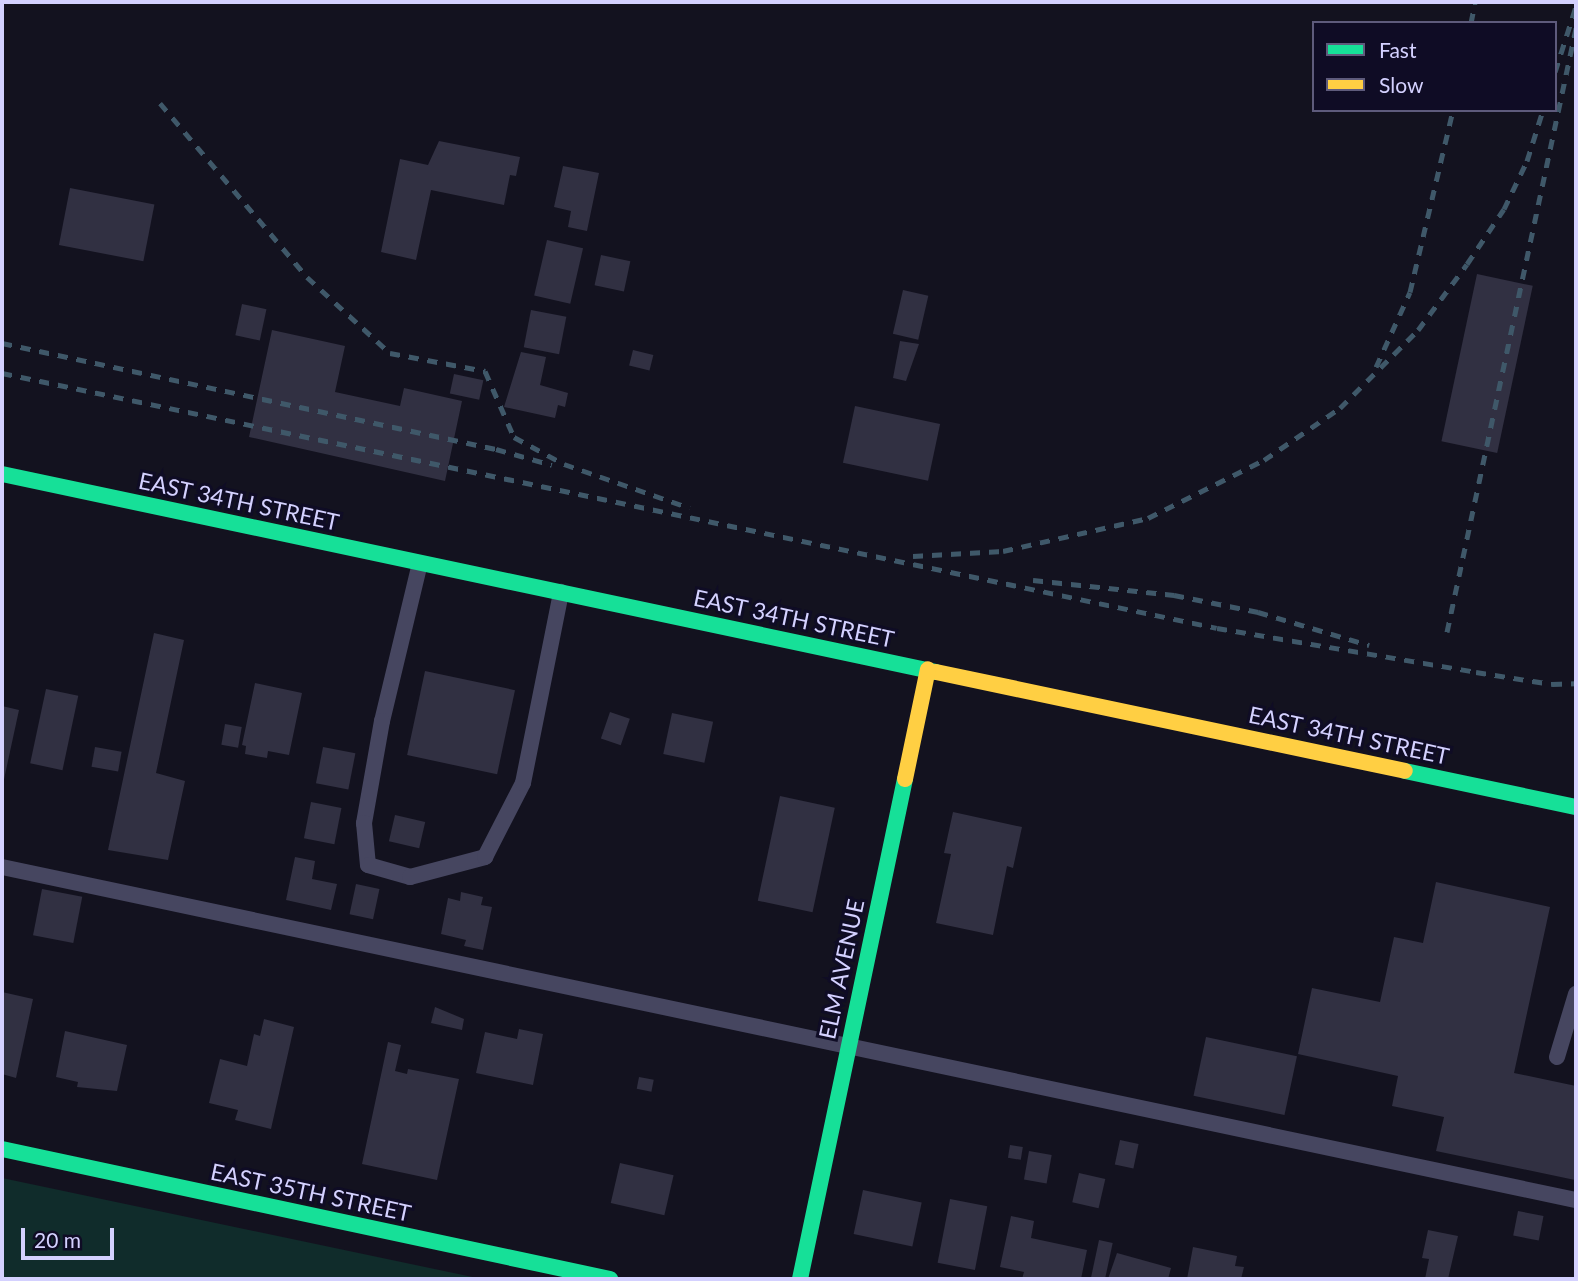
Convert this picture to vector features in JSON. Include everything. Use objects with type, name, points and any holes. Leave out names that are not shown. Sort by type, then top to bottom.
[{"type":"main road","name":"EAST 34TH STREET","points":[[2,474],[1576,807]]},
{"type":"main road","name":"ELM AVENUE","points":[[800,1279],[928,669]]},
{"type":"main road","name":"EAST 35TH STREET","points":[[2,1149],[610,1279]]},
{"type":"lane","points":[[421,562],[382,721],[364,823],[368,865],[410,877],[485,858],[523,783],[561,592]]},
{"type":"lane","points":[[2,867],[1576,1200]]},
{"type":"lane","points":[[1557,1057],[1576,994]]},
{"type":"green space","points":[[2,1178],[482,1279],[2,1279]]},
{"type":"building","points":[[439,141],[520,157],[516,176],[510,175],[504,205],[431,190],[416,260],[381,252],[400,159],[428,165]]},
{"type":"building","points":[[563,166],[599,173],[587,231],[568,227],[571,211],[554,207]]},
{"type":"building","points":[[70,188],[154,204],[143,261],[59,245]]},
{"type":"building","points":[[547,240],[583,248],[570,304],[534,296]]},
{"type":"building","points":[[601,255],[630,261],[624,292],[595,285]]},
{"type":"building","points":[[1477,274],[1533,286],[1497,453],[1441,441]]},
{"type":"building","points":[[903,290],[928,296],[918,340],[893,334]]},
{"type":"building","points":[[242,304],[266,309],[260,340],[235,335]]},
{"type":"building","points":[[531,310],[566,317],[559,354],[524,347]]},
{"type":"building","points":[[272,330],[345,346],[335,392],[400,406],[404,388],[462,401],[445,481],[249,437]]},
{"type":"building","points":[[900,341],[919,344],[906,381],[893,378]]},
{"type":"building","points":[[633,350],[653,355],[650,371],[629,366]]},
{"type":"building","points":[[521,352],[546,357],[540,385],[568,393],[565,407],[558,405],[555,418],[504,407]]},
{"type":"building","points":[[454,374],[483,380],[479,400],[450,394]]},
{"type":"building","points":[[855,406],[940,424],[928,481],[843,463]]},
{"type":"building","points":[[154,633],[184,640],[156,773],[185,781],[168,860],[108,850]]},
{"type":"building","points":[[425,671],[515,690],[497,774],[407,755]]},
{"type":"building","points":[[255,683],[302,693],[289,755],[268,751],[267,758],[245,754],[246,746],[242,745]]},
{"type":"building","points":[[46,689],[78,696],[62,770],[30,763]]},
{"type":"building","points":[[2,706],[19,710],[3,784],[2,784]]},
{"type":"building","points":[[610,712],[630,719],[621,745],[601,738]]},
{"type":"building","points":[[672,713],[713,722],[704,763],[663,754]]},
{"type":"building","points":[[225,724],[242,727],[238,748],[221,745]]},
{"type":"building","points":[[95,747],[122,752],[118,771],[92,767]]},
{"type":"building","points":[[323,747],[355,753],[348,790],[316,783]]},
{"type":"building","points":[[780,796],[835,808],[813,912],[758,901]]},
{"type":"building","points":[[311,802],[341,808],[334,844],[304,838]]},
{"type":"building","points":[[953,812],[1022,827],[1013,868],[1007,866],[993,935],[936,923],[951,854],[944,853]]},
{"type":"building","points":[[395,815],[425,822],[419,848],[389,841]]},
{"type":"building","points":[[295,857],[315,861],[312,879],[337,884],[331,910],[286,900]]},
{"type":"building","points":[[1436,882],[1550,907],[1514,1073],[1576,1086],[1575,1180],[1436,1151],[1444,1117],[1392,1106],[1398,1076],[1298,1054],[1312,988],[1380,1002],[1394,937],[1423,943]]},
{"type":"building","points":[[356,884],[379,889],[373,919],[350,914]]},
{"type":"building","points":[[42,889],[82,897],[73,943],[33,935]]},
{"type":"building","points":[[461,892],[483,897],[481,905],[492,907],[483,950],[464,946],[466,940],[441,934],[448,898],[460,901]]},
{"type":"building","points":[[2,992],[33,999],[16,1078],[2,1074]]},
{"type":"building","points":[[435,1007],[464,1019],[462,1030],[431,1023]]},
{"type":"building","points":[[264,1019],[294,1027],[271,1129],[235,1120],[238,1110],[209,1103],[220,1059],[247,1066],[254,1034],[260,1036]]},
{"type":"building","points":[[519,1029],[543,1034],[533,1085],[476,1073],[485,1032],[517,1039]]},
{"type":"building","points":[[65,1031],[127,1045],[117,1091],[77,1087],[78,1082],[56,1077]]},
{"type":"building","points":[[1206,1037],[1297,1056],[1284,1115],[1194,1096]]},
{"type":"building","points":[[388,1042],[401,1045],[395,1071],[407,1074],[408,1069],[459,1079],[437,1180],[362,1164]]},
{"type":"building","points":[[639,1077],[654,1080],[651,1092],[637,1089]]},
{"type":"building","points":[[1120,1140],[1139,1144],[1133,1168],[1115,1164]]},
{"type":"building","points":[[1010,1145],[1023,1147],[1021,1160],[1008,1158]]},
{"type":"building","points":[[1029,1151],[1052,1155],[1047,1184],[1024,1180]]},
{"type":"building","points":[[620,1163],[674,1175],[664,1215],[611,1203]]},
{"type":"building","points":[[1079,1173],[1105,1179],[1099,1208],[1072,1202]]},
{"type":"building","points":[[863,1190],[922,1202],[912,1246],[854,1234]]},
{"type":"building","points":[[950,1199],[987,1206],[975,1270],[938,1263]]},
{"type":"building","points":[[1518,1211],[1544,1216],[1539,1241],[1513,1236]]},
{"type":"building","points":[[1011,1216],[1034,1221],[1031,1238],[1087,1250],[1081,1279],[1022,1279],[1024,1272],[1000,1267]]},
{"type":"building","points":[[1428,1230],[1458,1236],[1448,1279],[1425,1279],[1429,1259],[1422,1258]]},
{"type":"building","points":[[1099,1240],[1113,1243],[1105,1279],[1091,1279]]},
{"type":"building","points":[[1193,1247],[1237,1256],[1235,1266],[1244,1267],[1241,1279],[1187,1279]]},
{"type":"building","points":[[1117,1253],[1171,1268],[1168,1279],[1108,1279]]},
{"type":"railway","points":[[1471,21],[1475,2]]},
{"type":"railway","points":[[1557,66],[1576,6]]},
{"type":"railway","points":[[1447,632],[1576,28]]},
{"type":"railway","points":[[160,103],[307,277],[390,353],[485,371],[514,437],[564,464],[690,508]]},
{"type":"railway","points":[[1376,367],[1410,292],[1453,112]]},
{"type":"railway","points":[[913,556],[1003,551],[1148,518],[1264,460],[1340,408],[1418,330],[1467,264],[1504,209],[1527,161],[1542,112]]},
{"type":"railway","points":[[2,343],[496,449],[552,465]]},
{"type":"railway","points":[[2,373],[1217,628],[1552,684],[1576,683]]},
{"type":"railway","points":[[1033,580],[1174,595],[1258,612],[1369,645]]},
{"type":"traffic: fast","points":[[2,474],[936,672]]},
{"type":"traffic: fast","points":[[1405,771],[1576,807]]},
{"type":"traffic: fast","points":[[800,1279],[905,779]]},
{"type":"traffic: fast","points":[[2,1149],[610,1279]]},
{"type":"traffic: slow","points":[[905,779],[928,669]]},
{"type":"traffic: slow","points":[[936,672],[1405,771]]}]
